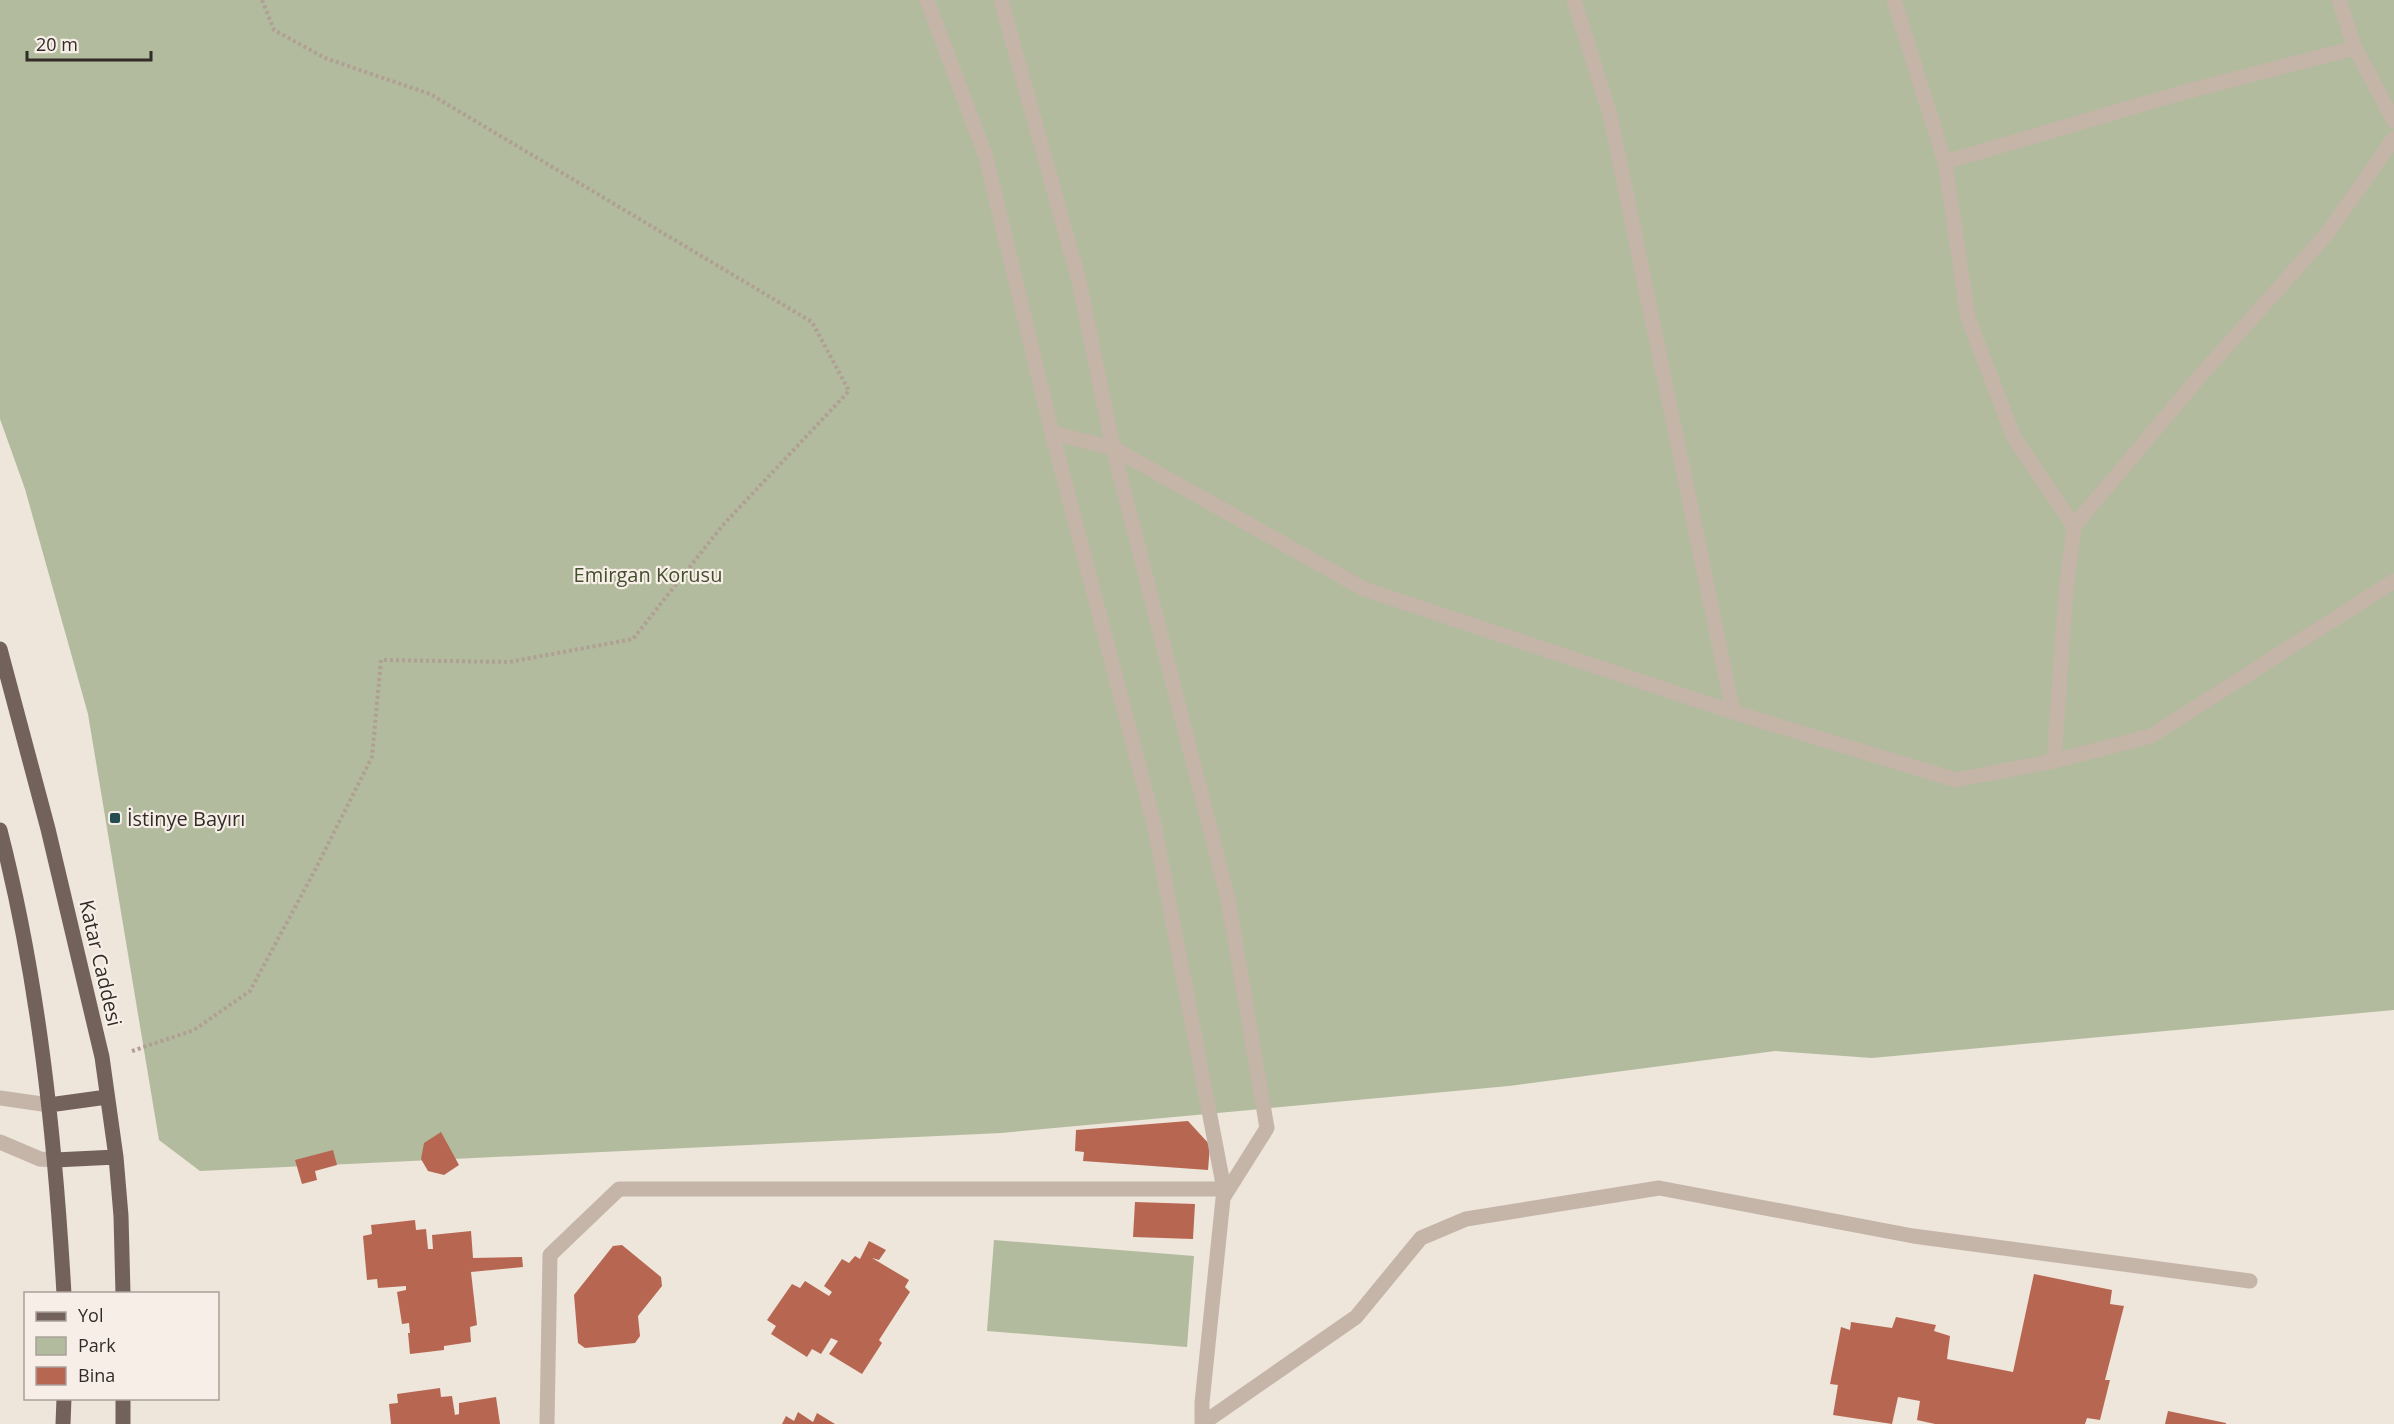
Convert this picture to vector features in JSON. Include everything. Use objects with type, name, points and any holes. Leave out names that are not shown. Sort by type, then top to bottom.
[{"type":"main road","name":"Katar Caddesi","points":[[0,649],[48,829],[102,1057],[116,1157],[121,1216],[123,1292]]},
{"type":"main road","points":[[0,830],[23,924],[41,1033],[55,1160],[64,1292]]},
{"type":"main road","points":[[49,1105],[107,1097]]},
{"type":"main road","points":[[55,1160],[116,1157]]},
{"type":"main road","points":[[63,1424],[64,1400]]},
{"type":"main road","points":[[123,1400],[123,1424]]},
{"type":"street","points":[[927,0],[986,157],[1052,433],[1154,824],[1224,1194],[1202,1403],[1202,1424],[1356,1317],[1421,1238],[1466,1219],[1659,1188],[1913,1236],[2250,1281]]},
{"type":"street","points":[[1001,0],[1079,280],[1113,448],[1228,899],[1267,1128],[1224,1194]]},
{"type":"street","points":[[1574,0],[1610,115],[1733,712]]},
{"type":"street","points":[[1894,0],[1945,162],[1968,318],[2014,438],[2074,526]]},
{"type":"street","points":[[2339,0],[2355,48],[2394,121]]},
{"type":"street","points":[[1945,162],[2181,93],[2355,48]]},
{"type":"street","points":[[2054,761],[2066,591],[2074,526],[2201,375],[2327,234],[2394,138]]},
{"type":"street","points":[[1052,433],[1113,448],[1364,589],[1733,712],[1956,780],[2054,761],[2151,736],[2394,581]]},
{"type":"street","points":[[0,1098],[49,1105]]},
{"type":"street","points":[[0,1142],[39,1159],[55,1160]]},
{"type":"street","points":[[547,1424],[550,1255],[619,1189],[1224,1194]]},
{"type":"path","points":[[102,1057],[136,1049],[194,1030],[250,991],[372,757],[381,660],[509,662],[633,639],[722,526],[849,391],[812,322],[430,94],[325,58],[274,30],[262,0]]},
{"type":"green space","name":"Emirgan Korusu","points":[[0,0],[2394,0],[2394,1010],[1872,1058],[1775,1051],[1509,1086],[1001,1133],[200,1171],[159,1140],[88,714],[25,489],[0,419]]},
{"type":"green space","points":[[994,1240],[1194,1256],[1187,1347],[987,1331]]},
{"type":"building","points":[[1188,1121],[1210,1145],[1208,1170],[1083,1161],[1084,1152],[1075,1151],[1076,1130]]},
{"type":"building","points":[[441,1132],[459,1165],[444,1175],[428,1171],[421,1159],[424,1143]]},
{"type":"building","points":[[333,1150],[337,1165],[315,1171],[317,1180],[302,1184],[295,1160]]},
{"type":"building","points":[[1135,1202],[1195,1204],[1193,1239],[1133,1237]]},
{"type":"building","points":[[415,1220],[416,1230],[426,1229],[428,1249],[433,1249],[432,1235],[471,1231],[473,1258],[522,1257],[523,1267],[471,1272],[477,1325],[470,1327],[471,1342],[444,1346],[444,1350],[410,1354],[409,1323],[402,1324],[397,1292],[406,1290],[406,1286],[378,1288],[377,1279],[367,1280],[363,1236],[372,1234],[371,1225]]},
{"type":"building","points":[[869,1241],[886,1250],[879,1260],[872,1258],[909,1280],[905,1287],[910,1292],[879,1340],[882,1343],[862,1374],[829,1354],[838,1341],[831,1338],[821,1354],[812,1349],[807,1357],[771,1334],[776,1326],[767,1320],[792,1284],[800,1288],[805,1281],[829,1296],[832,1292],[824,1286],[842,1259],[849,1263],[855,1256],[860,1259]]},
{"type":"building","points":[[622,1245],[661,1277],[662,1286],[638,1316],[640,1336],[635,1343],[585,1348],[578,1343],[574,1295],[613,1246]]},
{"type":"building","points":[[2034,1274],[2112,1290],[2110,1304],[2124,1306],[2105,1380],[2110,1380],[2100,1420],[2087,1418],[2085,1424],[1935,1424],[1917,1420],[1920,1401],[1898,1397],[1892,1424],[1833,1415],[1838,1385],[1830,1384],[1841,1327],[1850,1330],[1851,1322],[1892,1328],[1896,1317],[1936,1325],[1934,1331],[1950,1336],[1947,1359],[2013,1372]]},
{"type":"building","points":[[440,1388],[441,1397],[452,1396],[455,1415],[459,1414],[459,1403],[496,1397],[500,1424],[391,1424],[389,1404],[398,1403],[397,1394]]},
{"type":"building","points":[[2168,1411],[2226,1423],[2226,1424],[2165,1424]]},
{"type":"building","points":[[798,1412],[813,1422],[817,1413],[835,1424],[782,1424],[786,1416],[794,1421]]},
{"type":"place","name":"İstinye Bayırı","points":[[115,818]]}]
